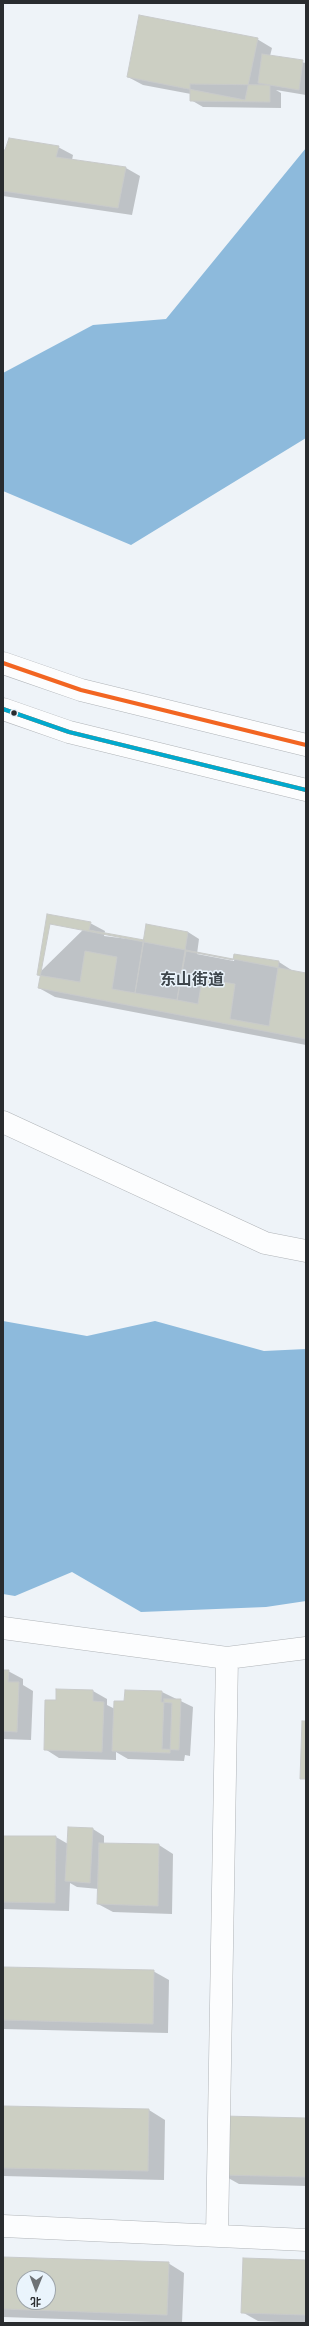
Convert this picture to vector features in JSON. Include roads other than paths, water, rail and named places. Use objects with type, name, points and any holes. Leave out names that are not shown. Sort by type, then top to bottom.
[{"type":"street","points":[[3,663],[81,690],[306,745]]},
{"type":"street","points":[[3,709],[68,732],[306,790]]},
{"type":"street","points":[[3,1122],[265,1243],[306,1251]]},
{"type":"street","points":[[3,1628],[227,1658],[306,1648]]},
{"type":"street","points":[[217,2236],[227,1658]]},
{"type":"street","points":[[3,2226],[306,2240]]},
{"type":"water","points":[[306,148],[306,438],[131,545],[3,491],[3,373],[93,325],[166,319]]},
{"type":"water","points":[[3,1321],[87,1336],[155,1321],[264,1351],[306,1349],[306,1601],[266,1607],[141,1612],[72,1572],[15,1596],[3,1594]]},
{"type":"district","name":"东山街道","points":[[192,981]]}]
